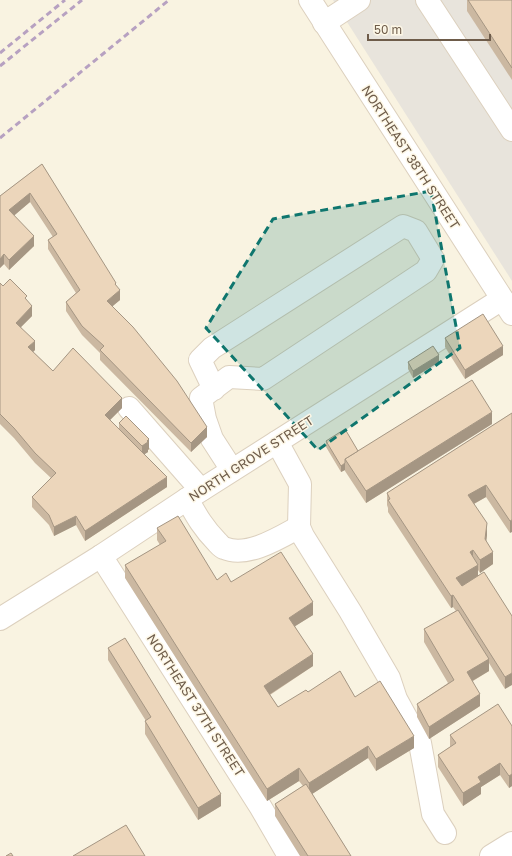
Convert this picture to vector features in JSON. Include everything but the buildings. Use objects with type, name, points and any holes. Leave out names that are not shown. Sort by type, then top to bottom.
[{"type":"street","name":"NORTHEAST 38TH STREET","points":[[310,0],[507,306]]},
{"type":"street","points":[[324,23],[359,0]]},
{"type":"street","points":[[427,0],[512,130]]},
{"type":"street","points":[[214,389],[200,360],[212,348],[403,226],[416,231],[433,259],[426,271],[263,379],[228,377],[214,389],[201,398],[205,419],[212,439],[232,470]]},
{"type":"street","name":"NORTH GROVE STREET","points":[[0,619],[101,556],[194,494],[277,442],[507,306]]},
{"type":"street","points":[[129,408],[194,494],[206,531],[223,548],[236,550],[253,549],[299,527]]},
{"type":"street","points":[[277,442],[300,484],[299,527],[389,678],[396,699],[420,743],[433,814],[445,833]]},
{"type":"street","name":"NORTHEAST 37TH STREET","points":[[101,556],[260,806],[289,856]]},
{"type":"street","points":[[491,856],[512,843]]},
{"type":"highlighted area","points":[[431,191],[460,348],[318,450],[206,328],[273,219]]},
{"type":"shaded area","points":[[333,0],[512,0],[512,281]]},
{"type":"railway","points":[[0,53],[65,0]]},
{"type":"railway","points":[[0,66],[82,0]]},
{"type":"railway","points":[[0,138],[169,0]]}]
